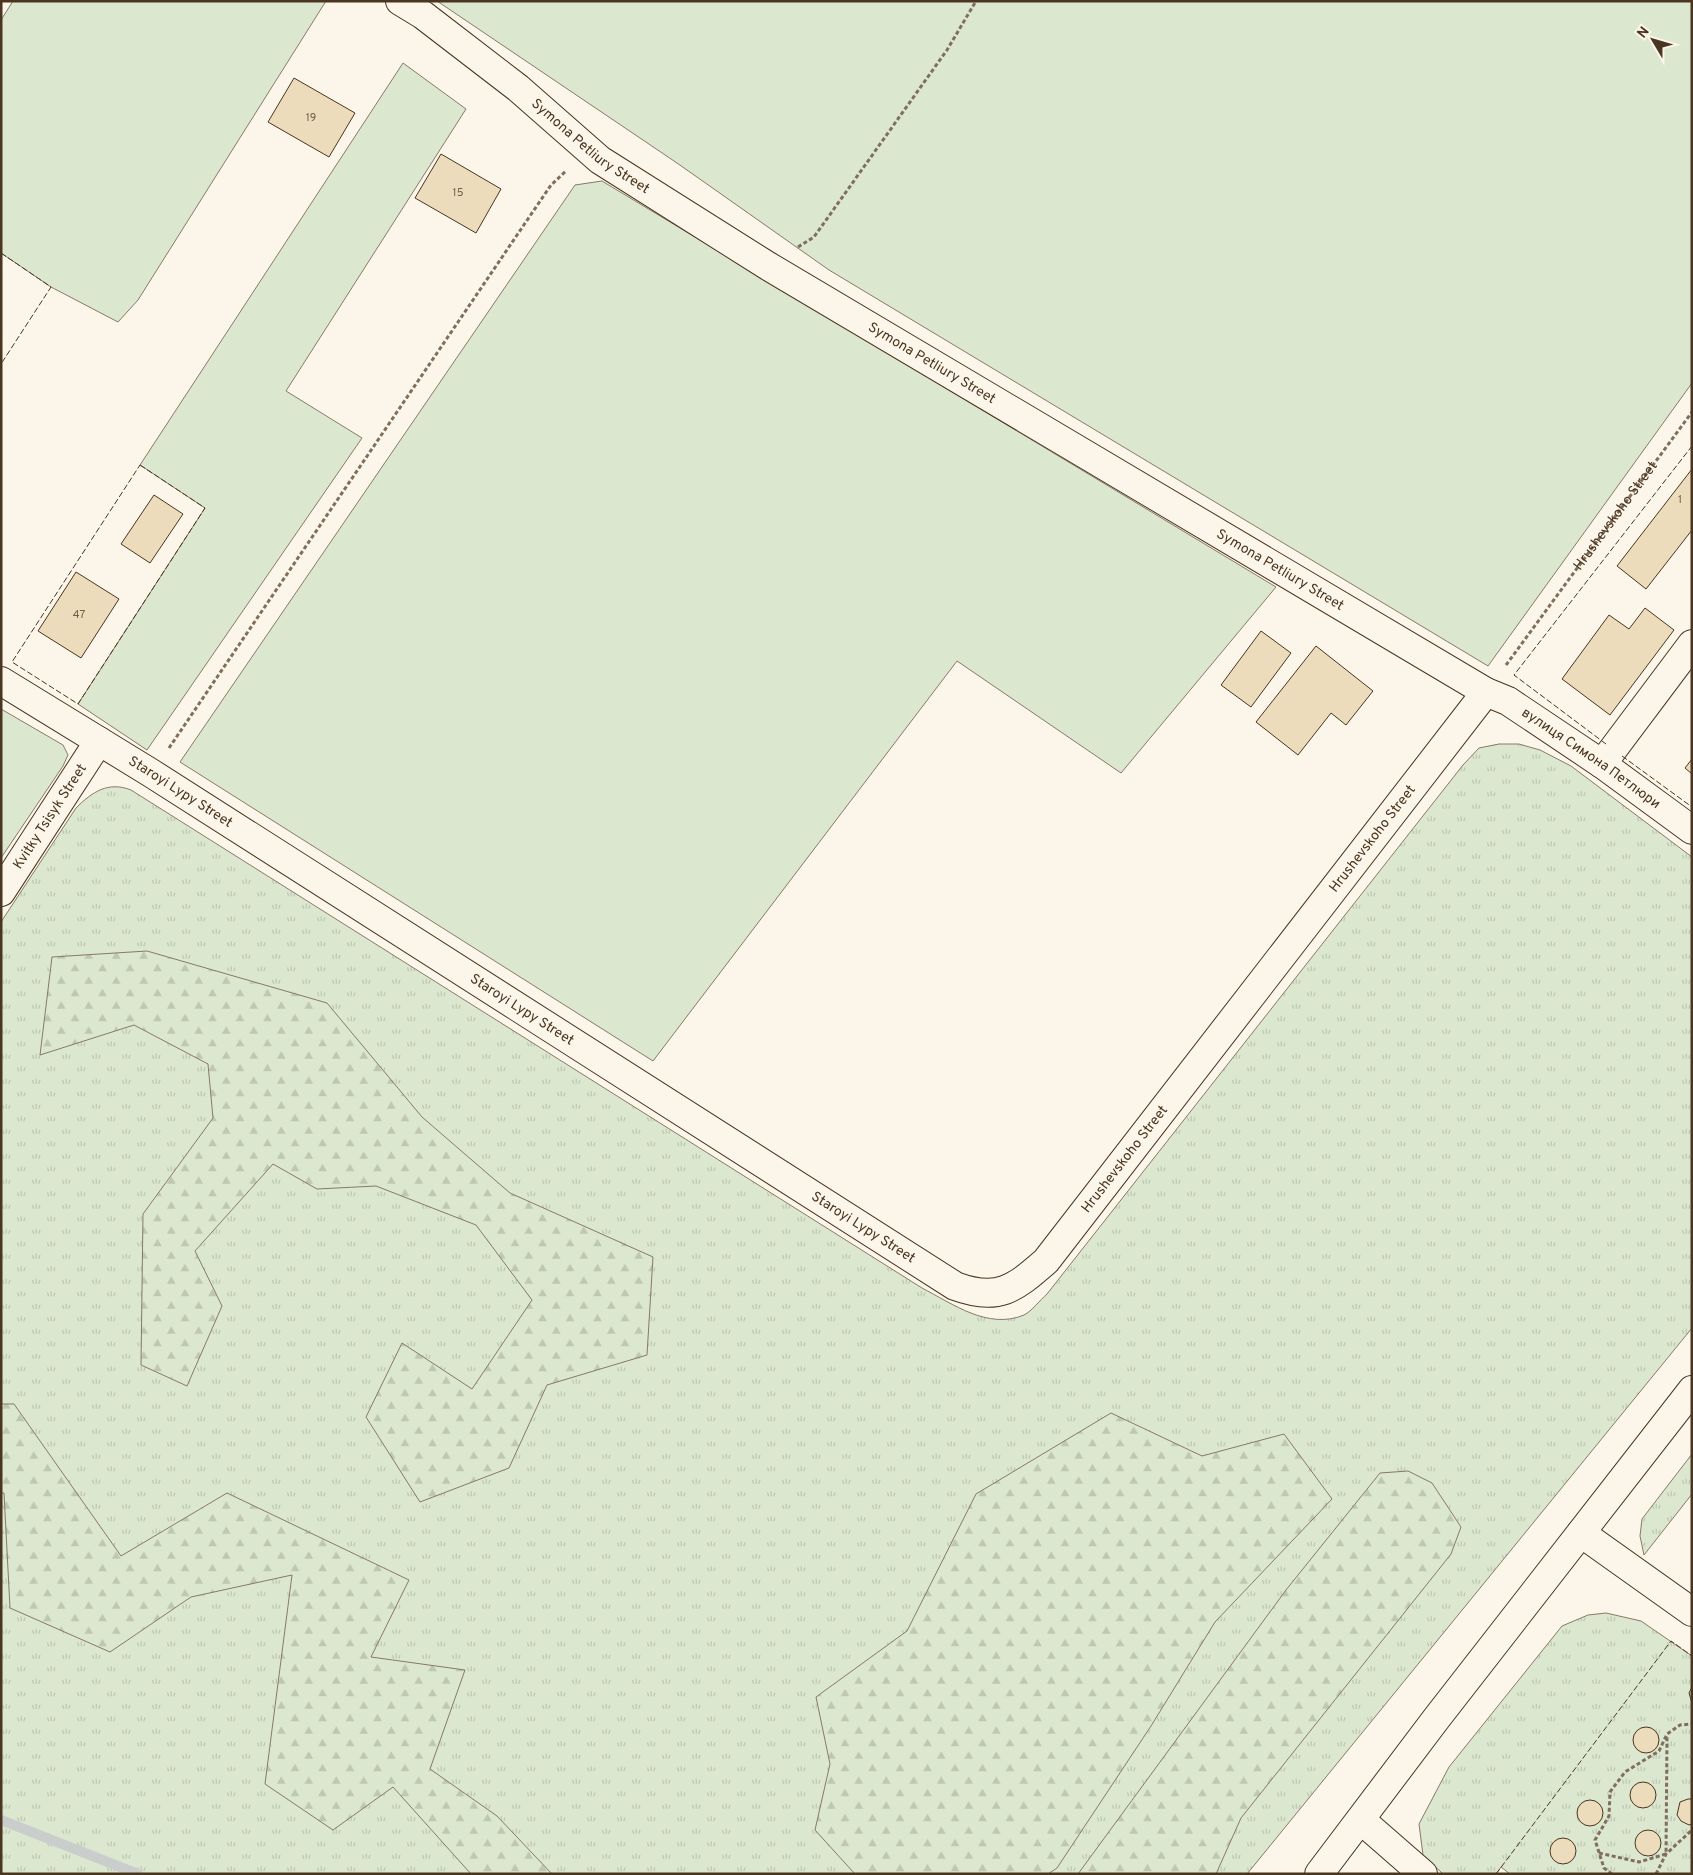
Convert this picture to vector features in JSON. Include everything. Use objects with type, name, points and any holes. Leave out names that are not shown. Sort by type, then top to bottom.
[{"type":"main road","name":"Symona Petliury Street","points":[[400,1],[423,15],[518,88],[600,160],[768,266],[1486,692]]},
{"type":"main road","points":[[1602,764],[1692,644]]},
{"type":"main road","name":"Staroyi Lypy Street","points":[[1,681],[151,773],[955,1286],[975,1293],[996,1294],[1018,1285],[1046,1261]]},
{"type":"main road","name":"вулиця Симона Петлюри","points":[[1486,692],[1508,701],[1602,764],[1692,830]]},
{"type":"main road","name":"Hrushevskoho Street","points":[[1046,1261],[1486,692]]},
{"type":"main road","name":"Kvitky Tsisyk Street","points":[[1,892],[100,741]]},
{"type":"main road","points":[[1320,1871],[1692,1390]]},
{"type":"main road","points":[[1581,1533],[1692,1612]]},
{"type":"main road","points":[[1360,1820],[1423,1874]]},
{"type":"path","points":[[768,266],[814,237],[947,50],[976,1]]},
{"type":"path","points":[[151,773],[551,185],[567,170],[600,160]]},
{"type":"path","name":"Hrushevskoho Street","points":[[1486,692],[1692,412]]},
{"type":"path","points":[[1612,1874],[1604,1868],[1595,1840],[1609,1816],[1610,1792],[1626,1772],[1659,1751],[1667,1734],[1680,1725],[1692,1724]]},
{"type":"path","points":[[1666,1854],[1667,1734]]},
{"type":"path","points":[[1656,1874],[1666,1854],[1692,1830]]},
{"type":"path","points":[[1599,1853],[1639,1862],[1666,1854]]},
{"type":"green space","points":[[13,1],[326,1],[138,300],[118,322],[51,287],[1,253],[1,20]]},
{"type":"green space","points":[[437,1],[1692,1],[1692,383],[1488,666],[829,270],[677,163]]},
{"type":"green space","points":[[403,63],[466,109],[286,391],[362,438],[147,750],[78,704],[205,508],[140,465]]},
{"type":"green space","points":[[602,181],[1276,587],[1121,773],[957,661],[653,1061],[180,762],[575,185]]},
{"type":"green space","points":[[1,709],[63,745],[68,755],[63,766],[1,858]]},
{"type":"green space","points":[[1499,744],[1519,744],[1540,750],[1571,766],[1692,857],[1692,1328],[1247,1874],[1,1874],[1,922],[76,808],[88,797],[108,788],[115,787],[131,790],[922,1288],[971,1313],[997,1319],[1011,1319],[1027,1313],[1047,1294],[1463,765],[1479,748]]},
{"type":"green space","points":[[147,951],[327,1003],[422,1117],[510,1193],[653,1257],[647,1355],[547,1385],[509,1468],[420,1502],[366,1417],[402,1343],[472,1389],[532,1300],[476,1225],[376,1186],[317,1189],[273,1164],[195,1251],[222,1306],[187,1386],[141,1365],[143,1214],[213,1118],[208,1064],[134,1025],[40,1055],[52,957]]},
{"type":"green space","points":[[1,1404],[14,1404],[121,1556],[227,1493],[409,1580],[371,1657],[465,1670],[430,1769],[497,1816],[552,1874],[471,1874],[393,1787],[333,1830],[265,1784],[292,1575],[191,1597],[110,1652],[10,1608],[4,1493],[1,1493]]},
{"type":"green space","points":[[1111,1413],[1202,1456],[1284,1434],[1332,1499],[1215,1622],[1151,1726],[1057,1868],[1048,1874],[855,1874],[815,1830],[830,1764],[816,1697],[907,1631],[976,1494]]},
{"type":"green space","points":[[1692,1454],[1692,1494],[1644,1555],[1640,1536],[1642,1519]]},
{"type":"green space","points":[[1408,1471],[1432,1483],[1461,1527],[1451,1554],[1241,1818],[1216,1874],[1078,1874],[1286,1590],[1380,1473]]},
{"type":"green space","points":[[1606,1613],[1641,1621],[1692,1656],[1692,1874],[1510,1874],[1501,1867],[1496,1874],[1443,1874],[1423,1855],[1419,1824],[1449,1767],[1562,1626],[1588,1615]]},
{"type":"building","points":[[294,78],[355,113],[329,157],[268,122]]},
{"type":"building","points":[[441,154],[501,189],[476,233],[415,198]]},
{"type":"building","points":[[1692,469],[1692,530],[1646,589],[1617,566]]},
{"type":"building","points":[[154,495],[183,514],[150,563],[121,544]]},
{"type":"building","points":[[76,572],[119,599],[81,658],[38,631]]},
{"type":"building","points":[[1645,608],[1674,630],[1610,715],[1562,679],[1609,615],[1629,629]]},
{"type":"building","points":[[1261,631],[1291,653],[1251,707],[1221,685]]},
{"type":"building","points":[[1316,646],[1373,691],[1346,725],[1331,713],[1298,755],[1256,722]]},
{"type":"building","points":[[1692,759],[1692,774],[1685,768]]},
{"type":"building","points":[[1692,1687],[1692,1703],[1689,1693]]},
{"type":"building","points":[[1646,1727],[1655,1731],[1659,1740],[1655,1749],[1646,1753],[1637,1749],[1633,1740],[1637,1731]]},
{"type":"building","points":[[1643,1782],[1652,1786],[1656,1795],[1652,1804],[1643,1808],[1634,1804],[1630,1795],[1634,1786]]},
{"type":"building","points":[[1692,1799],[1692,1824],[1689,1825],[1681,1821],[1677,1815],[1680,1802]]},
{"type":"building","points":[[1590,1800],[1599,1804],[1603,1813],[1599,1822],[1590,1826],[1581,1822],[1577,1813],[1581,1804]]},
{"type":"building","points":[[1648,1830],[1657,1834],[1661,1843],[1657,1852],[1648,1856],[1639,1852],[1635,1843],[1639,1834]]},
{"type":"building","points":[[1563,1838],[1572,1842],[1576,1851],[1572,1860],[1563,1864],[1554,1860],[1550,1851],[1554,1842]]},
{"type":"waterway","points":[[1,1820],[138,1874]]},
{"type":"fence","points":[[1,253],[51,287],[1,364]]},
{"type":"fence","points":[[1606,744],[1514,675],[1692,446]]},
{"type":"fence","points":[[140,465],[205,508],[78,704],[12,662],[140,465]]},
{"type":"fence","points":[[1622,756],[1692,807]]},
{"type":"fence","points":[[1496,1874],[1671,1641],[1692,1656]]}]
